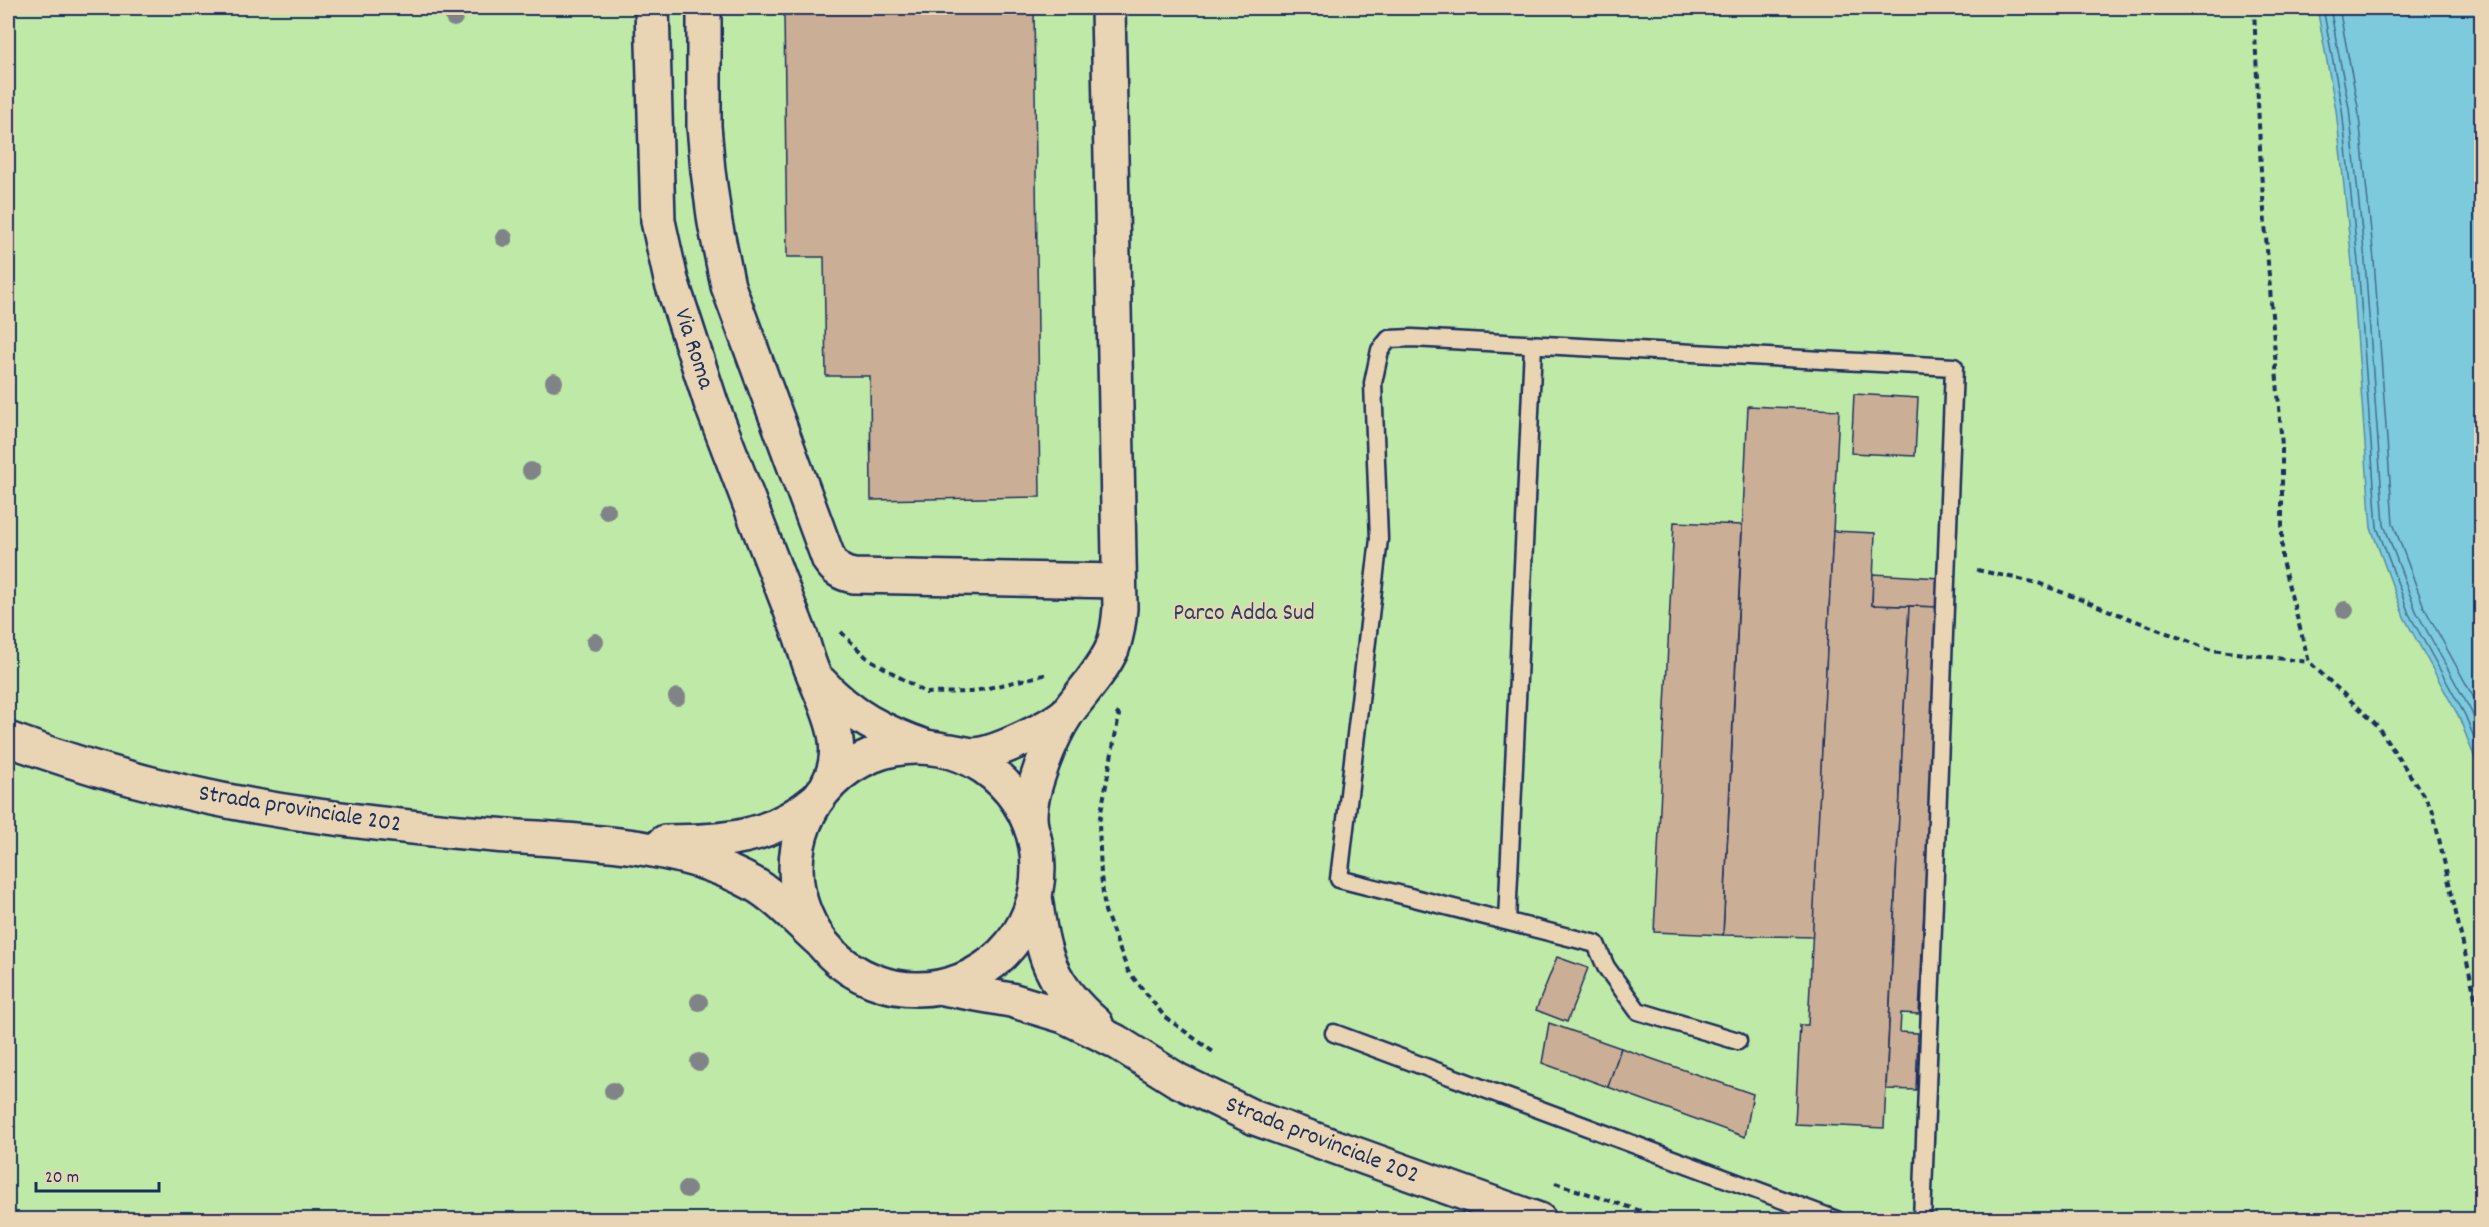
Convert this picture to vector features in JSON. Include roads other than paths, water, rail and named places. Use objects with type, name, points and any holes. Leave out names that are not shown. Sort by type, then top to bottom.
[{"type":"street","name":"Via Roma","points":[[652,8],[658,221],[670,280],[711,403],[801,637],[813,674],[827,703],[835,736],[836,769],[824,790]]},
{"type":"street","points":[[704,8],[704,126],[715,223],[728,286],[829,560],[843,574],[855,576],[1119,580]]},
{"type":"street","points":[[1031,826],[1029,814],[1034,789],[1055,735],[1066,714],[1103,666],[1112,647],[1120,608],[1108,8]]},
{"type":"street","name":"Via Roma","points":[[813,674],[843,703],[873,727],[938,749]]},
{"type":"street","points":[[938,749],[974,755],[1047,728],[1066,714]]},
{"type":"street","name":"Strada provinciale 202","points":[[8,739],[65,760],[131,780],[229,802],[318,816],[435,830],[601,843],[709,842],[770,830],[797,817],[856,762],[890,750],[938,749],[985,768],[1013,793],[1031,826],[1039,861],[1035,897],[1043,950],[1049,967],[1079,1009],[1115,1041]]},
{"type":"street","name":"Strada provinciale 202","points":[[818,939],[799,902],[795,860],[805,819],[824,790]]},
{"type":"street","name":"Strada provinciale 202","points":[[601,843],[689,859],[731,873],[768,893],[842,964],[872,982],[905,989],[940,988],[1040,1007],[1089,1027],[1177,1080],[1255,1118],[1539,1220]]},
{"type":"street","name":"Strada provinciale 202","points":[[940,988],[973,976],[1001,956],[1022,929],[1035,897]]},
{"type":"lane","points":[[1738,1041],[1638,1011],[1606,967],[1596,944],[1339,879],[1379,539],[1373,382],[1380,350],[1389,339],[1412,338],[1954,367],[1922,1220]]},
{"type":"lane","points":[[1507,921],[1533,346]]},
{"type":"lane","points":[[1334,1034],[1837,1220]]},
{"type":"water","points":[[2317,8],[2481,8],[2481,774],[2459,717],[2404,617],[2371,528],[2352,263],[2336,110]]},
{"type":"park label","name":"Parco Adda Sud","points":[[1244,614]]}]
